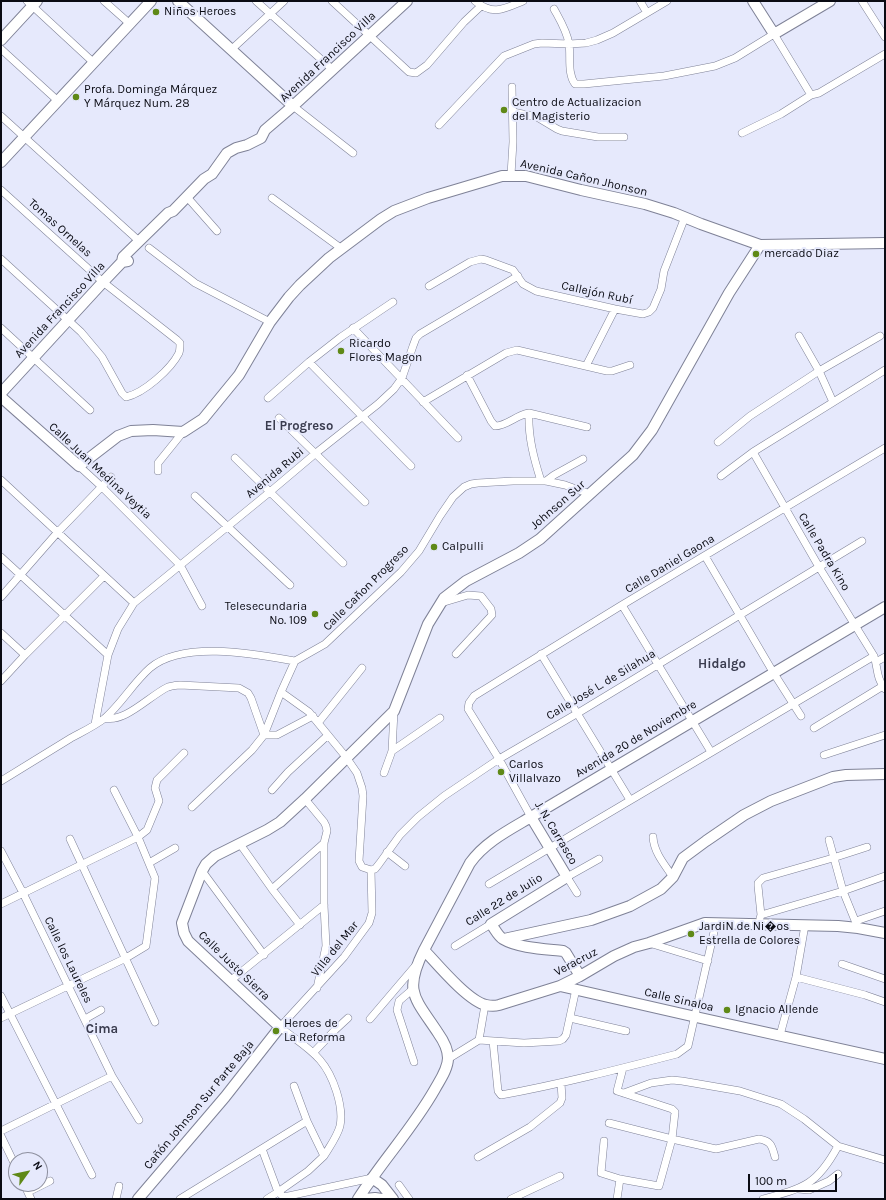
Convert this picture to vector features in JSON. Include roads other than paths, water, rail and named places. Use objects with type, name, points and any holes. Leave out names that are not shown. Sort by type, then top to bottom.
[{"type":"street","points":[[104,1],[130,24]]},
{"type":"street","points":[[1,162],[151,1]]},
{"type":"street","points":[[178,1],[293,106],[353,153]]},
{"type":"street","points":[[256,1],[333,70]]},
{"type":"street","points":[[232,49],[284,1]]},
{"type":"street","points":[[332,1],[371,35],[409,72],[416,73],[426,65],[464,22],[481,6]]},
{"type":"street","name":"Avenida Francisco Villa","points":[[1,393],[122,262],[123,257],[168,213],[173,211],[204,179],[208,169],[227,146],[265,130],[333,70],[407,1]]},
{"type":"street","points":[[475,1],[481,6],[490,10],[499,10],[523,1]]},
{"type":"street","points":[[640,1],[647,13]]},
{"type":"street","points":[[439,125],[504,56],[534,44],[586,43],[597,40],[613,33],[667,1]]},
{"type":"street","points":[[753,1],[811,95]]},
{"type":"street","points":[[554,9],[564,27],[569,44],[571,72],[574,82],[575,84],[584,84],[664,76],[715,66],[735,58],[830,1]]},
{"type":"street","points":[[862,1],[885,37]]},
{"type":"street","points":[[1,40],[32,3],[94,62]]},
{"type":"street","points":[[1,49],[58,101]]},
{"type":"street","points":[[742,133],[781,114],[811,95],[818,93],[885,54]]},
{"type":"street","points":[[511,175],[513,142],[512,87]]},
{"type":"street","points":[[513,112],[537,117],[562,131],[598,137],[624,137]]},
{"type":"street","points":[[1,116],[139,241]]},
{"type":"street","name":"Avenida Cañon Jhonson","points":[[183,432],[203,419],[239,375],[270,322],[300,285],[330,258],[371,226],[394,211],[428,198],[502,176],[526,176],[645,204],[760,245]]},
{"type":"street","name":"Tomas Ornelas","points":[[1,190],[103,282],[180,343],[180,352],[160,377],[132,396],[126,397],[122,393],[102,357],[81,332],[68,320]]},
{"type":"street","points":[[187,197],[217,231]]},
{"type":"street","points":[[272,198],[342,249]]},
{"type":"street","name":"Avenida Francisco Villa","points":[[122,262],[127,261],[171,217],[173,211]]},
{"type":"street","name":"Callejón Rubí","points":[[428,286],[470,262],[481,259],[511,269],[523,284],[536,291],[643,314],[649,312],[653,308],[661,290],[664,271],[685,217]]},
{"type":"street","points":[[760,245],[883,241]]},
{"type":"street","name":"Johnson Sur","points":[[384,772],[392,750],[394,711],[428,624],[444,598],[466,581],[519,553],[540,539],[633,455],[652,430],[729,293],[760,245]]},
{"type":"street","points":[[149,248],[195,283],[270,322]]},
{"type":"street","points":[[1,259],[68,320]]},
{"type":"street","name":"Avenida Rubi","points":[[95,724],[108,655],[118,629],[134,603],[271,492],[394,389],[402,378],[416,338],[420,334],[518,276]]},
{"type":"street","points":[[268,398],[309,362],[353,328],[393,302]]},
{"type":"street","points":[[586,366],[615,309]]},
{"type":"street","points":[[1,328],[90,410]]},
{"type":"street","points":[[353,328],[458,438]]},
{"type":"street","points":[[799,336],[819,371],[833,402]]},
{"type":"street","points":[[718,442],[750,416],[819,371],[880,336]]},
{"type":"street","points":[[423,402],[506,353],[517,350],[602,371],[612,371],[630,365]]},
{"type":"street","points":[[309,362],[361,417],[411,466]]},
{"type":"street","points":[[721,476],[753,452],[885,370]]},
{"type":"street","points":[[467,375],[495,426],[501,426],[521,414],[529,413],[587,427]]},
{"type":"street","name":"Calle Juan Medina Veytia","points":[[1,398],[102,487],[180,565],[202,606]]},
{"type":"street","points":[[529,413],[528,424],[532,454],[543,481],[583,459]]},
{"type":"street","points":[[279,418],[365,502]]},
{"type":"street","points":[[79,466],[118,436],[131,431],[153,430],[183,432]]},
{"type":"street","points":[[158,471],[158,463],[183,432]]},
{"type":"street","name":"Calle Daniel Gaona","points":[[469,703],[474,696],[542,654],[885,448]]},
{"type":"street","name":"Calle Padra Kino","points":[[753,452],[819,567],[875,659],[876,671],[884,688]]},
{"type":"street","points":[[236,458],[342,563]]},
{"type":"street","points":[[1,597],[57,533],[111,477]]},
{"type":"street","points":[[1,480],[134,603]]},
{"type":"street","name":"Calle Cañon Progreso","points":[[295,661],[324,644],[401,572],[419,551],[453,497],[464,487],[478,482],[543,481],[565,485],[590,494]]},
{"type":"street","points":[[195,496],[290,586]]},
{"type":"street","name":"Calle José L. de Silahua","points":[[370,870],[375,869],[400,835],[418,817],[444,796],[499,759],[578,713],[658,663],[862,541]]},
{"type":"street","points":[[705,556],[792,704],[801,716]]},
{"type":"street","points":[[1,557],[108,655]]},
{"type":"street","points":[[1,681],[64,615],[104,576]]},
{"type":"street","points":[[441,603],[468,595],[481,596],[491,610],[492,615],[456,654]]},
{"type":"street","points":[[622,605],[711,752]]},
{"type":"street","name":"Avenida 20 de Noviembre","points":[[413,989],[417,964],[470,863],[477,854],[491,842],[531,816],[885,607]]},
{"type":"street","points":[[1,633],[25,655]]},
{"type":"street","points":[[1,781],[105,718],[149,669],[158,662],[171,657],[193,652],[253,654],[295,661],[264,735],[252,750],[192,807]]},
{"type":"street","points":[[542,654],[630,800]]},
{"type":"street","points":[[489,884],[792,704],[875,659],[885,657]]},
{"type":"street","points":[[318,723],[362,668]]},
{"type":"street","points":[[105,718],[112,720],[122,717],[160,692],[180,684],[239,688],[248,693],[252,698],[264,735]]},
{"type":"street","points":[[814,728],[884,688]]},
{"type":"street","points":[[281,692],[306,709],[313,716],[327,736],[357,772],[363,796],[359,861],[362,867],[370,870]]},
{"type":"street","name":"J. N. Carrasco","points":[[469,703],[468,708],[499,759],[549,849],[577,893]]},
{"type":"street","name":"Calle Justo Sierra","points":[[267,1199],[308,1171],[324,1156],[333,1143],[340,1125],[340,1105],[336,1090],[329,1073],[321,1061],[312,1052],[280,1028],[188,942],[182,923],[206,864],[215,856],[277,824],[305,799],[394,711]]},
{"type":"street","points":[[264,735],[277,735],[313,716]]},
{"type":"street","points":[[392,750],[440,718]]},
{"type":"street","points":[[824,755],[885,735]]},
{"type":"street","points":[[272,790],[288,772],[327,736]]},
{"type":"street","points":[[1,904],[83,865],[138,837],[147,830],[158,805],[159,798],[155,788],[157,780],[184,753]]},
{"type":"street","points":[[504,939],[591,920],[630,906],[661,889],[673,877],[683,858],[744,815],[771,801],[833,777],[846,775],[885,774]]},
{"type":"street","points":[[1,1018],[126,958],[146,946],[156,884],[155,878],[138,837],[114,790]]},
{"type":"street","points":[[305,799],[326,826],[324,843],[324,905],[326,946],[316,989]]},
{"type":"street","points":[[654,837],[654,843],[659,857],[673,877]]},
{"type":"street","points":[[70,839],[155,1022]]},
{"type":"street","points":[[829,840],[843,891],[857,924],[885,911]]},
{"type":"street","points":[[272,889],[324,843]]},
{"type":"street","points":[[240,844],[300,925]]},
{"type":"street","points":[[867,847],[763,878],[758,883],[760,919],[885,876]]},
{"type":"street","points":[[150,863],[175,848]]},
{"type":"street","name":"Calle los Laureles","points":[[1,851],[112,1076],[139,1120]]},
{"type":"street","points":[[387,852],[405,866]]},
{"type":"street","points":[[567,877],[599,859]]},
{"type":"street","name":"Villa del Mar","points":[[280,1028],[344,957],[371,918],[370,870]]},
{"type":"street","points":[[202,871],[264,955]]},
{"type":"street","name":"Calle 22 de Julio","points":[[455,946],[567,877]]},
{"type":"street","points":[[230,981],[324,905]]},
{"type":"street","name":"Veracruz","points":[[485,1005],[499,1005],[560,986],[614,956],[634,947],[705,923],[760,919],[805,925],[857,924],[885,932]]},
{"type":"street","points":[[493,1041],[498,1091],[501,1095],[561,1084],[677,1054],[688,1046],[696,1017],[716,923]]},
{"type":"street","points":[[491,924],[504,939],[523,945],[563,951],[569,956],[580,976]]},
{"type":"street","points":[[780,1035],[796,977],[805,925]]},
{"type":"street","points":[[649,943],[708,961]]},
{"type":"street","points":[[424,950],[464,992],[485,1005],[479,1040]]},
{"type":"street","points":[[370,1019],[417,964]]},
{"type":"street","points":[[842,964],[885,979]]},
{"type":"street","points":[[796,977],[865,995],[885,1002]]},
{"type":"street","name":"Calle Sinaloa","points":[[560,986],[885,1059]]},
{"type":"street","points":[[358,1199],[424,1109],[441,1079],[448,1059],[442,1039],[415,997],[413,989],[398,1001],[397,1010],[414,1062]]},
{"type":"street","points":[[448,1059],[479,1040],[524,1043],[559,1041],[563,1039],[566,1035],[576,989]]},
{"type":"street","points":[[1,996],[92,1175]]},
{"type":"street","points":[[84,1019],[101,1010]]},
{"type":"street","points":[[312,1052],[348,1018]]},
{"type":"street","points":[[570,1018],[626,1031]]},
{"type":"street","name":"Cañón Johnson Sur Parte Baja","points":[[138,1199],[226,1097],[280,1028]]},
{"type":"street","points":[[620,1092],[623,1068]]},
{"type":"street","points":[[1,1131],[112,1076]]},
{"type":"street","points":[[620,1092],[651,1083],[672,1080],[740,1091],[781,1104],[804,1119],[838,1146],[885,1160]]},
{"type":"street","points":[[478,1157],[530,1127],[560,1103],[562,1098],[561,1084]]},
{"type":"street","points":[[294,1086],[307,1121],[324,1156]]},
{"type":"street","points":[[604,1141],[601,1173],[620,1179],[659,1186],[672,1139],[675,1112],[672,1109],[620,1092]]},
{"type":"street","points":[[180,1199],[307,1121]]},
{"type":"street","points":[[609,1123],[716,1149],[759,1139],[766,1140],[771,1144],[776,1157]]},
{"type":"street","points":[[1,1136],[9,1152]]},
{"type":"street","points":[[763,1199],[798,1189],[809,1183],[819,1175],[838,1146]]},
{"type":"street","points":[[262,1149],[278,1192],[284,1197],[372,1178],[382,1185],[392,1199]]},
{"type":"street","points":[[798,1189],[808,1190],[829,1181],[838,1174]]},
{"type":"street","points":[[511,1199],[560,1176]]},
{"type":"street","points":[[617,1199],[620,1179]]},
{"type":"street","points":[[30,1196],[50,1180]]},
{"type":"street","points":[[399,1185],[409,1199]]},
{"type":"street","points":[[116,1199],[119,1186]]},
{"type":"street","points":[[365,1199],[382,1199]]},
{"type":"place","name":"Niños Heroes","points":[[156,12]]},
{"type":"place","name":"Profa. Dominga Márquez Y Márquez Num. 28","points":[[76,97]]},
{"type":"place","name":"Centro de Actualizacion del Magisterio","points":[[504,110]]},
{"type":"place","name":"mercado Diaz","points":[[756,254]]},
{"type":"place","name":"Ricardo Flores Magon","points":[[341,351]]},
{"type":"place","name":"Calpulli","points":[[434,547]]},
{"type":"place","name":"Telesecundaria No. 109","points":[[315,614]]},
{"type":"place","name":"Carlos Villalvazo","points":[[501,772]]},
{"type":"place","name":"JardiN de Ni�os Estrella de Colores","points":[[691,934]]},
{"type":"place","name":"Ignacio Allende","points":[[727,1010]]},
{"type":"place","name":"Heroes de La Reforma","points":[[276,1031]]},
{"type":"district","name":"El Progreso","points":[[299,426]]},
{"type":"district","name":"Hidalgo","points":[[722,664]]},
{"type":"district","name":"Cima","points":[[102,1029]]}]
